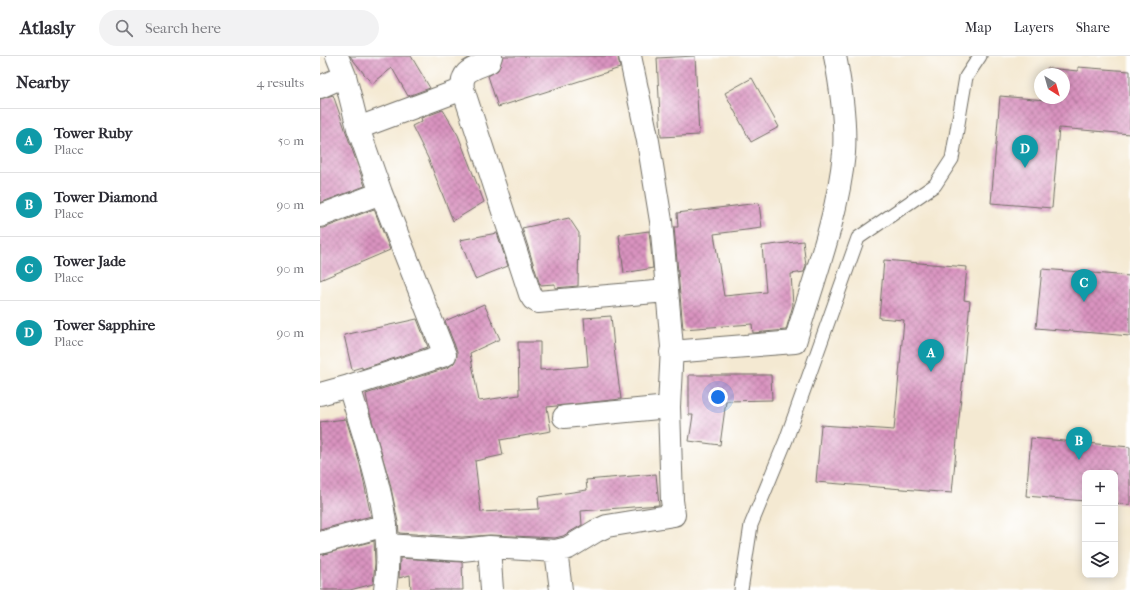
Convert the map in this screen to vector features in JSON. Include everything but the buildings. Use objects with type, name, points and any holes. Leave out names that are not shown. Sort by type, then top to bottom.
[{"type":"street","points":[[320,394],[445,355],[381,193],[358,128],[345,76],[337,56]]},
{"type":"street","points":[[491,56],[489,62],[468,71],[463,76],[461,81],[530,294],[533,299],[538,302],[667,291]]},
{"type":"street","points":[[320,543],[387,535],[462,550],[489,547],[556,551],[568,548],[607,526],[674,515],[672,500],[669,407],[671,352],[661,221],[648,141],[630,56]]},
{"type":"street","points":[[671,352],[795,342],[828,233],[839,189],[844,152],[843,115],[835,56]]},
{"type":"street","points":[[320,87],[345,76]]},
{"type":"street","points":[[358,128],[463,89]]},
{"type":"street","points":[[320,216],[381,193]]},
{"type":"street","points":[[349,386],[381,500],[387,535],[385,590]]},
{"type":"street","points":[[564,417],[669,407]]},
{"type":"street","points":[[489,547],[492,590]]},
{"type":"street","points":[[556,551],[561,590]]},
{"type":"lane","points":[[741,590],[751,526],[786,440],[858,238],[935,185],[952,159],[966,77],[980,56]]},
{"type":"place","name":"Tower Sapphire","points":[[1025,168]]},
{"type":"place","name":"Tower Jade","points":[[1084,302]]},
{"type":"place","name":"Tower Ruby","points":[[931,372]]},
{"type":"place","name":"Tower Diamond","points":[[1079,460]]}]
